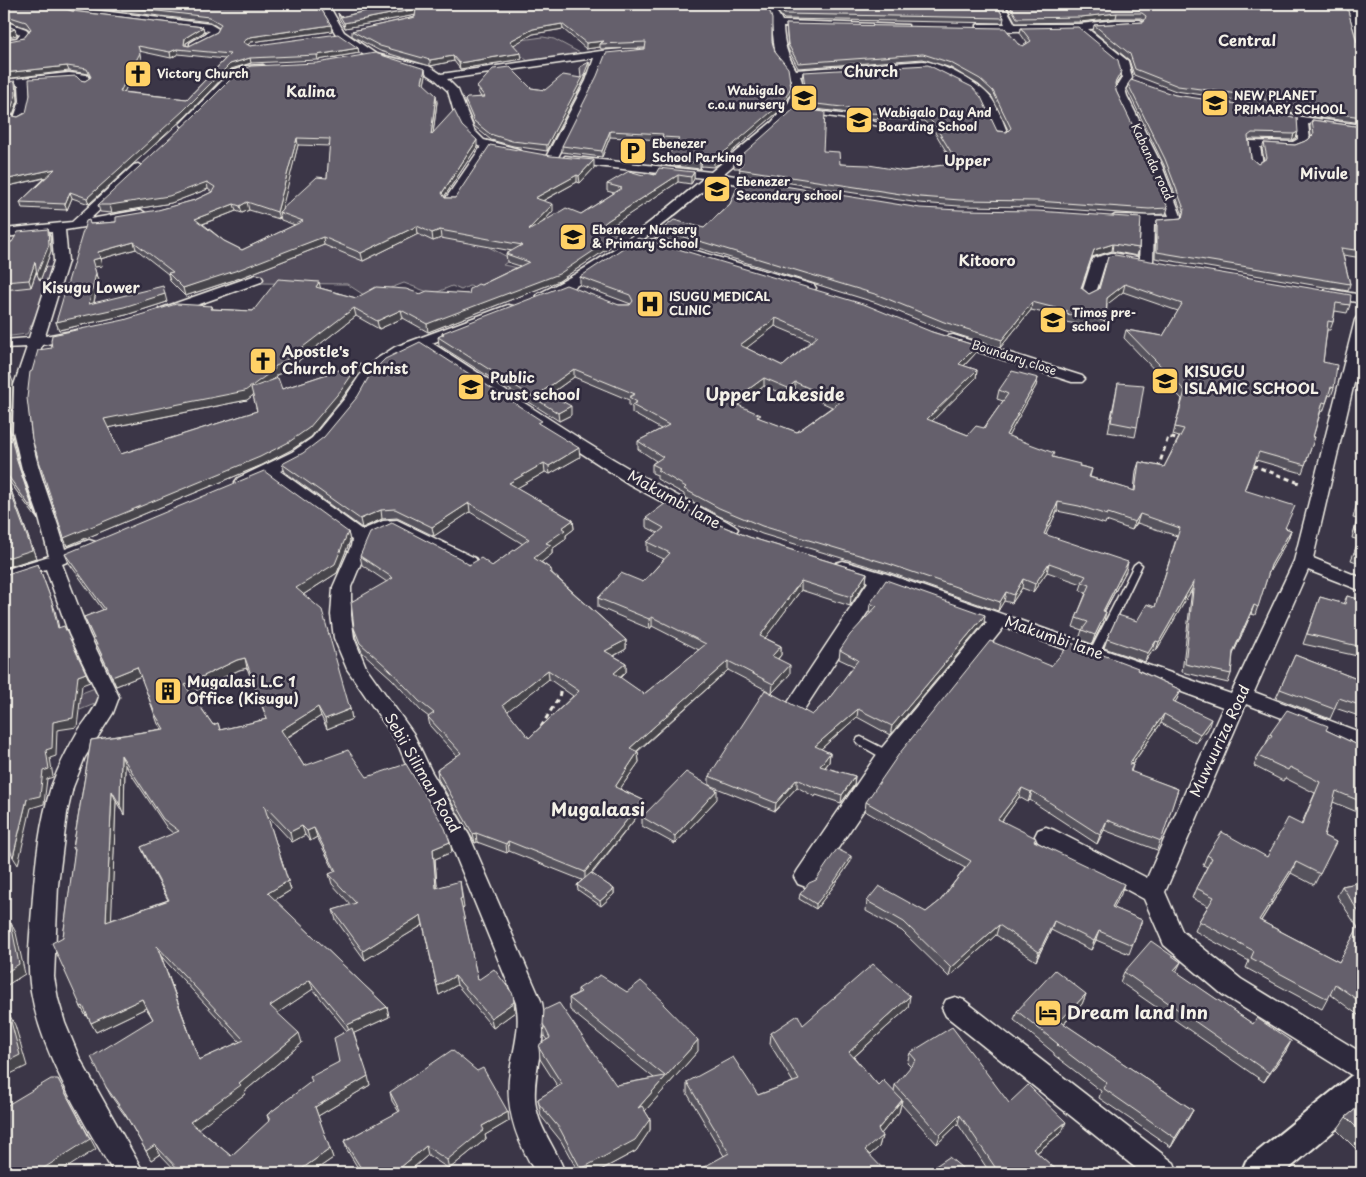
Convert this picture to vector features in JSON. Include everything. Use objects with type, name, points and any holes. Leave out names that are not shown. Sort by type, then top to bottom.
[{"type":"street","points":[[65,4],[66,8],[74,11],[182,24],[215,30],[214,34],[191,47]]},
{"type":"street","points":[[323,4],[335,35],[373,56],[425,68],[453,90],[460,112],[470,131],[480,143],[487,146],[524,152]]},
{"type":"street","points":[[233,486],[298,456],[318,441],[352,400],[365,378],[380,362],[400,350],[482,318],[527,303],[565,286],[637,238],[794,110],[798,93],[794,73],[782,57],[779,46],[779,24],[775,15],[760,4]]},
{"type":"street","points":[[1349,4],[1361,34],[1362,47]]},
{"type":"street","points":[[1001,6],[1010,28],[1018,40]]},
{"type":"street","points":[[970,27],[1080,27],[1116,23],[1140,23]]},
{"type":"street","points":[[4,24],[26,32],[25,36],[20,40],[4,43]]},
{"type":"street","points":[[779,24],[911,27]]},
{"type":"street","points":[[1080,27],[1124,63],[1127,78],[1141,84]]},
{"type":"street","points":[[335,35],[357,30]]},
{"type":"street","points":[[439,78],[601,54],[641,51]]},
{"type":"street","points":[[601,54],[591,81],[547,156],[666,169],[774,186]]},
{"type":"street","points":[[356,60],[373,56]]},
{"type":"street","points":[[794,73],[931,65],[976,89],[988,100],[1002,134]]},
{"type":"street","points":[[177,133],[236,72],[251,68],[274,68]]},
{"type":"street","points":[[4,83],[78,76],[83,77],[86,82]]},
{"type":"street","name":"Kabanda road","points":[[1099,218],[1148,221],[1174,220],[1175,216],[1166,189],[1150,154],[1124,106],[1120,89],[1127,78]]},
{"type":"street","points":[[20,118],[25,101],[24,81]]},
{"type":"street","points":[[1263,110],[1302,120],[1362,128]]},
{"type":"street","points":[[1258,164],[1254,143],[1296,146],[1301,144],[1304,140],[1302,120]]},
{"type":"street","points":[[450,202],[487,146]]},
{"type":"street","points":[[76,225],[144,163]]},
{"type":"street","points":[[4,233],[76,225],[158,211]]},
{"type":"street","points":[[1088,296],[1100,260],[1104,258],[1151,263],[1148,221]]},
{"type":"street","points":[[58,227],[62,261],[22,385],[22,432],[30,469],[47,514],[55,560],[79,634],[109,697],[104,711],[85,738],[71,764],[60,795],[53,830],[44,904],[42,966],[44,998],[79,1089],[130,1173]]},
{"type":"street","points":[[637,238],[700,254],[826,294]]},
{"type":"street","points":[[150,316],[256,279]]},
{"type":"street","points":[[565,286],[582,292]]},
{"type":"street","points":[[1313,291],[1362,299]]},
{"type":"street","name":"Muwuuriza Road","points":[[1153,892],[1302,562],[1362,320]]},
{"type":"street","points":[[4,344],[36,342],[87,332]]},
{"type":"street","name":"Boundary close","points":[[938,334],[1077,379]]},
{"type":"street","name":"Makumbi lane","points":[[421,342],[635,480],[712,522],[747,537]]},
{"type":"street","points":[[269,471],[361,538],[389,524],[397,525],[469,562]]},
{"type":"street","name":"Sebii Siliman Road","points":[[361,538],[360,546],[342,587],[340,615],[344,638],[357,669],[406,739],[421,773],[458,835],[528,1003]]},
{"type":"street","points":[[4,576],[55,560],[104,540]]},
{"type":"street","name":"Makumbi lane","points":[[826,562],[880,578],[1239,699]]},
{"type":"street","points":[[1302,562],[1362,585]]},
{"type":"street","points":[[796,706],[880,578]]},
{"type":"street","points":[[806,877],[888,756],[1000,619]]},
{"type":"street","points":[[1239,699],[1362,741]]},
{"type":"street","points":[[1046,836],[1153,892],[1173,938],[1232,987],[1362,1067]]},
{"type":"street","points":[[528,1003],[532,1015],[523,1073],[523,1116],[551,1173]]},
{"type":"street","points":[[955,1008],[1164,1173]]},
{"type":"street","points":[[1258,1173],[1362,1087]]},
{"type":"lane","points":[[812,112],[889,126]]},
{"type":"lane","points":[[1095,652],[1138,564]]},
{"type":"lane","points":[[861,741],[888,756]]},
{"type":"path","points":[[1158,469],[1168,436],[1185,442]]},
{"type":"path","points":[[1244,462],[1306,485]]},
{"type":"path","points":[[539,730],[559,698],[562,680]]},
{"type":"shaded area","points":[[543,37],[554,39],[584,55],[530,63],[506,42]]},
{"type":"shaded area","points":[[435,218],[511,259],[503,265],[519,268],[483,288],[469,286],[461,290],[452,286],[433,294],[404,283],[367,297],[347,284],[259,283],[252,273],[326,243]]},
{"type":"shaded area","points":[[53,267],[42,302],[27,334],[4,337],[4,270]]},
{"type":"shaded area","points":[[100,686],[107,699],[80,710],[74,696]]},
{"type":"building","points":[[4,4],[59,4],[61,7],[72,11],[203,27],[185,38],[184,45],[189,46],[217,32],[221,24],[209,17],[98,4],[318,4],[331,25],[250,37],[243,42],[250,46],[338,34],[358,48],[317,55],[250,58],[230,64],[183,111],[87,198],[70,192],[65,204],[20,202],[55,169],[4,180],[4,82],[15,81],[16,95],[10,112],[13,116],[18,117],[26,113],[30,95],[29,79],[76,76],[80,80],[85,81],[91,77],[87,69],[67,66],[4,73],[4,42],[24,38],[31,29],[26,22],[4,15]],"holes":[[[138,46],[170,52],[177,49],[230,54],[187,99],[120,92],[140,53]]]},
{"type":"building","points":[[380,4],[759,4],[770,12],[772,19],[772,41],[775,52],[788,68],[791,87],[784,101],[714,161],[702,160],[700,163],[666,159],[679,138],[662,137],[663,134],[610,131],[602,151],[562,146],[597,76],[606,53],[645,49],[646,42],[600,44],[604,41],[586,43],[562,24],[533,29],[510,41],[521,53],[459,63],[453,56],[430,60],[380,46],[352,31],[415,17],[416,9],[344,23],[338,13],[341,17],[383,7]]},
{"type":"building","points":[[775,4],[996,4],[1004,18],[784,14]]},
{"type":"building","points":[[1009,4],[1346,4],[1357,42],[1362,45],[1362,117],[1304,109],[1245,95],[1178,86],[1135,69],[1130,54],[1094,25],[1144,22],[1146,16],[1142,13],[1117,13],[1081,17],[1017,18]]},
{"type":"building","points":[[1359,4],[1362,4],[1362,16]]},
{"type":"building","points":[[4,24],[15,29],[4,33]]},
{"type":"building","points":[[786,24],[1005,28],[1018,44],[1023,46],[1031,41],[1021,28],[1078,27],[1118,60],[1121,72],[1115,83],[1116,91],[1150,161],[1168,208],[1149,209],[1037,201],[960,200],[920,197],[739,169],[743,162],[734,162],[795,108],[825,112],[823,151],[839,152],[840,164],[869,165],[904,171],[963,162],[951,152],[934,124],[925,115],[867,113],[842,107],[799,102],[805,87],[803,72],[928,65],[972,87],[981,97],[997,131],[1007,132],[1011,128],[993,91],[980,79],[951,63],[923,54],[798,63],[788,44]]},
{"type":"building","points":[[375,53],[425,69],[422,82],[436,95],[431,135],[454,110],[462,126],[477,140],[442,193],[445,198],[455,198],[490,145],[551,156],[594,160],[579,176],[577,175],[535,198],[553,204],[530,230],[566,208],[581,214],[622,188],[607,184],[629,171],[643,175],[647,173],[655,175],[659,168],[694,172],[691,177],[678,175],[607,221],[598,229],[619,234],[559,274],[427,324],[401,310],[377,321],[354,308],[282,363],[274,367],[275,369],[245,391],[104,419],[121,454],[257,411],[251,388],[278,378],[282,389],[360,363],[342,389],[309,428],[289,442],[260,457],[64,538],[32,439],[27,398],[30,372],[32,371],[38,350],[52,348],[52,335],[124,320],[176,304],[212,306],[210,309],[253,311],[278,279],[319,282],[316,287],[356,298],[376,287],[406,289],[420,294],[427,291],[469,294],[470,289],[478,284],[481,285],[529,262],[506,254],[522,245],[440,230],[432,233],[417,226],[361,253],[323,237],[238,270],[183,288],[168,273],[173,272],[134,242],[98,252],[100,258],[92,260],[96,273],[89,304],[163,286],[165,294],[124,307],[56,322],[86,221],[89,220],[90,224],[116,222],[116,217],[158,210],[195,200],[212,192],[215,187],[207,182],[169,196],[110,205],[98,205],[194,116],[240,70],[251,66],[317,63]],"holes":[[[297,138],[330,139],[327,178],[317,177],[279,212],[303,221],[242,250],[224,241],[195,219],[234,204],[240,206],[247,202],[277,212]]]},
{"type":"building","points":[[589,62],[584,75],[547,145],[512,141],[490,134],[474,121],[465,100],[467,98],[485,97],[477,87],[493,69],[510,67],[531,88],[545,90],[563,75],[581,78],[580,67]]},
{"type":"building","points":[[1131,80],[1175,95],[1244,105],[1297,118],[1298,132],[1294,134],[1252,133],[1248,136],[1251,158],[1258,164],[1267,158],[1264,143],[1295,145],[1308,140],[1314,134],[1312,120],[1362,127],[1362,251],[1341,248],[1350,284],[1157,252],[1157,220],[1182,218],[1184,209],[1165,159],[1128,84]]},
{"type":"building","points":[[741,179],[920,208],[1037,211],[1141,218],[1139,248],[1113,244],[1094,250],[1081,288],[1089,294],[1099,289],[1108,257],[1115,255],[1351,295],[1350,305],[1336,303],[1333,322],[1328,321],[1323,362],[1337,365],[1334,388],[1331,387],[1326,403],[1323,402],[1313,437],[1315,437],[1305,465],[1259,452],[1244,490],[1295,506],[1285,528],[1291,530],[1271,565],[1258,607],[1254,605],[1233,652],[1231,674],[1185,664],[1194,581],[1159,642],[1156,641],[1148,653],[1107,639],[1118,615],[1137,621],[1147,604],[1155,607],[1180,528],[1140,514],[1135,522],[1108,513],[1107,515],[1079,506],[1058,502],[1044,534],[1128,562],[1103,611],[1106,612],[1095,635],[1082,630],[1088,622],[1076,618],[1090,585],[1082,582],[1086,576],[1049,563],[1035,584],[1023,579],[1014,595],[1006,592],[1000,602],[889,564],[762,526],[719,508],[684,489],[686,487],[657,470],[660,468],[652,464],[663,457],[638,441],[669,425],[632,405],[637,402],[629,397],[635,394],[574,369],[543,391],[571,406],[558,413],[438,337],[444,334],[442,333],[566,285],[619,305],[630,305],[633,301],[630,295],[580,277],[638,238],[866,305],[932,332],[977,346],[959,364],[977,370],[927,419],[968,435],[976,426],[984,428],[1008,394],[999,390],[1012,371],[1038,378],[1006,435],[1054,453],[1052,457],[1092,469],[1089,477],[1135,491],[1139,462],[1164,467],[1184,429],[1175,427],[1185,391],[1126,330],[1163,336],[1182,304],[1125,284],[1107,298],[1106,321],[1066,314],[1067,311],[1032,302],[1002,340],[944,322],[878,295],[660,231],[674,220],[704,228],[730,204]],"holes":[[[776,318],[818,336],[783,366],[740,345]],[[764,378],[788,388],[795,382],[840,402],[797,432],[757,417],[761,415],[731,402]]]},
{"type":"building","points":[[48,229],[49,245],[37,274],[35,262],[29,280],[4,282],[4,243],[12,242],[18,232]]},
{"type":"building","points":[[420,342],[542,421],[538,423],[579,448],[549,466],[544,463],[509,483],[573,520],[562,528],[565,530],[546,543],[551,545],[534,558],[551,569],[549,571],[626,640],[605,651],[626,663],[614,673],[644,694],[706,644],[652,617],[649,619],[598,598],[621,573],[643,582],[670,553],[647,542],[664,528],[646,518],[670,500],[705,519],[749,537],[867,573],[851,597],[801,581],[760,636],[781,646],[772,656],[790,665],[773,684],[728,661],[630,748],[638,752],[615,787],[643,800],[585,872],[508,841],[506,844],[476,833],[473,834],[437,770],[461,753],[428,717],[434,713],[419,701],[390,670],[360,643],[354,628],[351,602],[393,578],[360,556],[370,533],[392,523],[469,565],[481,558],[492,566],[529,539],[469,503],[432,527],[395,509],[381,510],[360,519],[282,464],[303,453],[324,437],[358,396],[371,373],[385,359]],"holes":[[[548,670],[579,691],[529,738],[503,705]]]},
{"type":"building","points":[[10,374],[8,424],[17,461],[34,512],[6,473],[4,474],[4,375]]},
{"type":"building","points":[[1118,383],[1144,385],[1137,427],[1111,422]]},
{"type":"building","points":[[264,471],[348,532],[335,564],[296,588],[322,610],[350,709],[325,719],[318,707],[281,730],[304,766],[348,750],[367,777],[406,764],[445,828],[450,842],[433,849],[436,888],[460,881],[462,898],[460,899],[478,980],[494,969],[513,994],[514,1002],[491,1018],[455,976],[437,986],[421,915],[363,951],[333,910],[356,903],[329,874],[336,871],[314,828],[307,831],[302,826],[290,832],[264,805],[288,881],[268,893],[387,1007],[347,1025],[310,980],[270,1006],[299,1033],[239,1083],[241,1085],[190,1122],[231,1156],[270,1120],[267,1115],[312,1081],[310,1077],[339,1062],[334,1038],[352,1028],[368,1076],[315,1107],[330,1149],[296,1173],[182,1173],[155,1145],[146,1151],[124,1112],[106,1087],[91,1057],[153,1019],[142,999],[91,1023],[83,1006],[81,1007],[52,943],[63,937],[75,848],[73,848],[91,740],[164,729],[155,714],[137,667],[112,677],[84,617],[105,609],[65,554]],"holes":[[[245,658],[267,719],[220,730],[218,723],[213,725],[185,685]],[[121,755],[163,819],[179,831],[141,847],[169,900],[106,922],[112,791],[120,805]],[[157,946],[244,1040],[199,1060]]]},
{"type":"building","points":[[4,474],[32,550],[4,559]]},
{"type":"building","points":[[1362,489],[1362,533],[1355,531],[1360,512],[1356,511]]},
{"type":"building","points":[[1362,533],[1362,556],[1354,553]]},
{"type":"building","points":[[38,564],[52,602],[58,628],[64,626],[86,673],[78,676],[73,718],[53,722],[52,748],[46,750],[49,769],[43,771],[40,796],[27,799],[13,857],[4,835],[4,575]]},
{"type":"building","points":[[886,580],[985,615],[892,726],[858,709],[815,746],[830,753],[820,766],[855,776],[842,795],[816,788],[797,779],[776,803],[709,776],[765,690],[812,715],[828,700],[858,660],[840,650],[850,635],[877,606],[870,604]]},
{"type":"building","points":[[1347,596],[1362,600],[1362,647],[1307,634],[1320,597],[1345,604]]},
{"type":"building","points":[[990,641],[1051,666],[1071,643],[1138,668],[1137,670],[1181,690],[1173,701],[1211,719],[1200,734],[1164,714],[1129,764],[1133,765],[1130,771],[1178,789],[1161,841],[1107,820],[1100,835],[1032,791],[1022,788],[998,819],[1036,838],[1034,841],[1124,884],[1112,907],[1142,920],[1132,945],[1099,931],[1094,941],[1054,921],[1039,952],[999,925],[951,968],[904,922],[867,901],[879,886],[926,912],[940,901],[971,861],[866,802],[899,754]]},
{"type":"building","points":[[1295,655],[1362,681],[1362,706],[1339,698],[1334,709],[1280,689]]},
{"type":"building","points":[[1287,710],[1328,726],[1326,730],[1362,747],[1362,802],[1336,791],[1324,836],[1336,842],[1320,874],[1296,862],[1259,920],[1339,962],[1362,920],[1362,1003],[1335,984],[1328,999],[1251,958],[1254,951],[1199,921],[1214,897],[1196,888],[1212,858],[1207,855],[1222,832],[1267,857],[1288,818],[1302,825],[1320,782],[1290,767],[1288,770],[1258,756],[1272,735],[1270,734]]},
{"type":"building","points":[[686,772],[717,790],[675,836],[642,817]]},
{"type":"building","points":[[837,849],[851,856],[834,882],[816,904],[800,894],[809,883],[816,880]]},
{"type":"building","points":[[591,873],[614,889],[600,901],[577,885]]},
{"type":"building","points":[[1362,882],[1362,917],[1342,886]]},
{"type":"building","points":[[11,923],[19,964],[4,974],[4,926]]},
{"type":"building","points":[[1151,941],[1181,962],[1174,970],[1253,1024],[1257,1018],[1291,1041],[1269,1073],[1124,972]]},
{"type":"building","points":[[873,964],[910,996],[849,1052],[878,1085],[883,1080],[902,1100],[878,1129],[882,1136],[865,1150],[887,1173],[693,1173],[729,1153],[687,1082],[733,1057],[758,1095],[799,1080],[771,1033],[798,1015],[803,1025]]},
{"type":"building","points":[[1055,970],[1086,994],[1060,1021],[1193,1110],[1175,1138],[1103,1088],[1107,1083],[1057,1045],[1017,1011]]},
{"type":"building","points":[[600,975],[627,992],[641,981],[664,1002],[663,1004],[698,1040],[638,1108],[642,1106],[650,1119],[635,1140],[581,1169],[560,1129],[539,1104],[538,1099],[562,1084],[539,1048],[540,1044],[550,1038],[543,1024],[544,1010],[559,1003],[616,1085],[665,1076],[569,998],[581,992],[578,989]]},
{"type":"building","points":[[9,1014],[20,1055],[4,1063],[4,1016]]},
{"type":"building","points":[[952,1027],[1009,1103],[1028,1085],[1066,1122],[1033,1149],[1060,1173],[999,1173],[960,1115],[940,1135],[895,1085],[916,1060],[910,1053]]},
{"type":"building","points":[[452,1050],[477,1071],[483,1068],[508,1112],[482,1126],[484,1130],[447,1160],[426,1146],[394,1173],[364,1173],[344,1141],[400,1111],[390,1092]]},
{"type":"building","points":[[51,1079],[58,1079],[90,1139],[36,1173],[4,1173],[4,1107]]},
{"type":"building","points":[[1362,1104],[1362,1133],[1346,1117]]},
{"type":"building","points":[[949,1157],[968,1173],[925,1173]]},
{"type":"building","points":[[681,1165],[684,1173],[670,1173]]},
{"type":"place","name":"Victory Church","points":[[138,74]]},
{"type":"place","name":"Wabigalo c.o.u nursery","points":[[804,98]]},
{"type":"place","name":"NEW PLANET PRIMARY SCHOOL","points":[[1215,103]]},
{"type":"place","name":"Wabigalo Day And Boarding School","points":[[859,120]]},
{"type":"place","name":"Ebenezer School Parking","points":[[633,151]]},
{"type":"place","name":"Ebenezer Secondary school","points":[[717,189]]},
{"type":"place","name":"Ebenezer Nursery & Primary School","points":[[573,237]]},
{"type":"place","name":"ISUGU MEDICAL CLINIC","points":[[650,304]]},
{"type":"place","name":"Timos pre- school","points":[[1053,320]]},
{"type":"place","name":"Apostle's Church of Christ","points":[[263,361]]},
{"type":"place","name":"KISUGU ISLAMIC SCHOOL","points":[[1165,381]]},
{"type":"place","name":"Public trust school","points":[[471,387]]},
{"type":"place","name":"Mugalasi L.C 1 Office (Kisugu)","points":[[168,691]]},
{"type":"place","name":"Dream land Inn","points":[[1048,1013]]},
{"type":"district","name":"Central","points":[[1247,41]]},
{"type":"district","name":"Church","points":[[871,72]]},
{"type":"district","name":"Kalina","points":[[311,92]]},
{"type":"district","name":"Upper","points":[[967,161]]},
{"type":"district","name":"Mivule","points":[[1324,174]]},
{"type":"district","name":"Kitooro","points":[[987,261]]},
{"type":"district","name":"Kisugu Lower","points":[[91,288]]},
{"type":"district","name":"Upper Lakeside","points":[[775,395]]},
{"type":"district","name":"Mugalaasi","points":[[598,810]]}]
